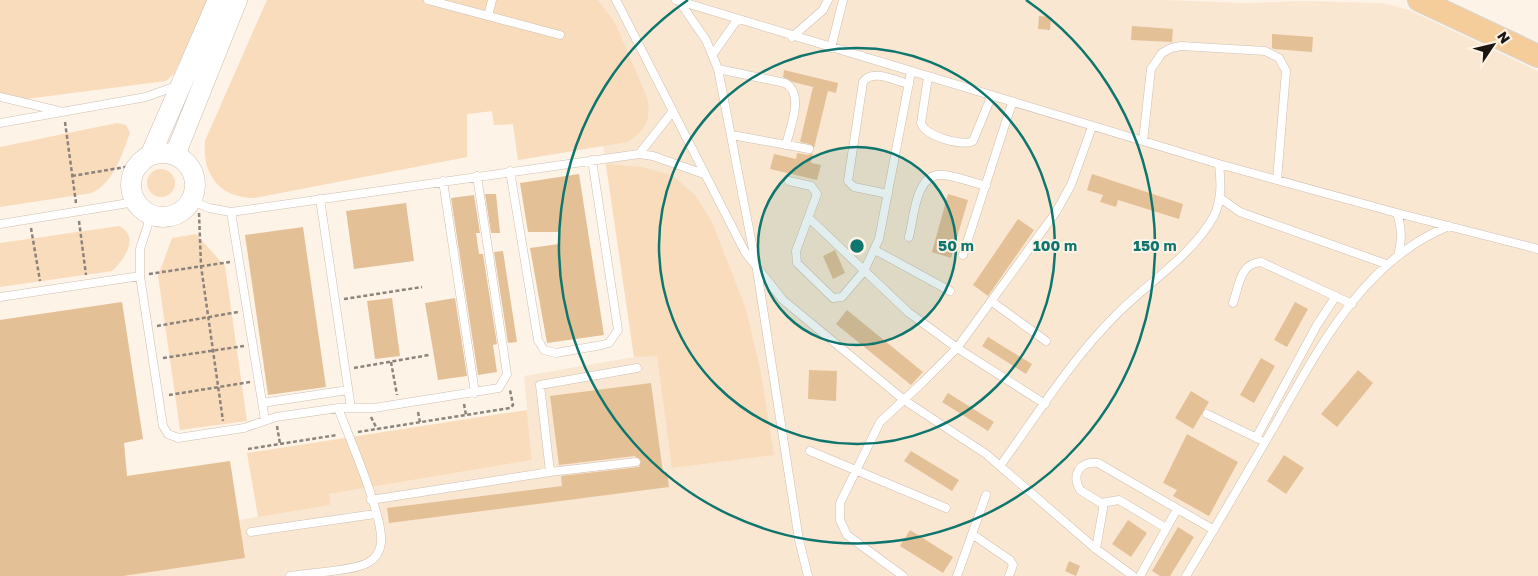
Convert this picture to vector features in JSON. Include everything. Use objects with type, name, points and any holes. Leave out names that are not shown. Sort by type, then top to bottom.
[{"type":"main road","points":[[1420,0],[1538,56]]},
{"type":"main road","points":[[1455,0],[1538,39]]},
{"type":"street","points":[[144,160],[159,152],[175,154],[189,166],[193,174],[195,202],[174,216],[151,215],[135,202],[130,183],[144,160],[182,82],[218,0]]},
{"type":"street","points":[[175,154],[237,0]]},
{"type":"lane","points":[[428,0],[560,35]]},
{"type":"lane","points":[[488,16],[492,0]]},
{"type":"lane","points":[[616,0],[704,174],[757,270],[795,312],[904,400],[980,450],[1096,549],[1133,576]]},
{"type":"lane","points":[[677,0],[792,37],[1219,164],[1397,213],[1538,249]]},
{"type":"lane","points":[[677,0],[713,54],[718,69],[757,270],[799,540],[808,576]]},
{"type":"lane","points":[[831,48],[843,0]]},
{"type":"lane","points":[[792,37],[827,2],[840,10]]},
{"type":"lane","points":[[713,54],[737,20]]},
{"type":"lane","points":[[1143,142],[1151,69],[1162,53],[1181,46],[1265,51],[1278,58],[1286,71],[1277,180]]},
{"type":"lane","points":[[718,69],[784,83],[793,88],[796,99],[786,145]]},
{"type":"lane","points":[[789,181],[811,186],[816,190],[817,197],[796,251],[799,267],[833,298],[838,298],[846,294],[864,271],[875,250],[888,194],[911,72]]},
{"type":"lane","points":[[888,194],[854,187],[848,181],[863,82],[873,75],[909,84]]},
{"type":"lane","points":[[928,77],[921,123],[929,134],[965,144],[973,141],[991,97]]},
{"type":"lane","points":[[0,123],[146,97],[182,82]]},
{"type":"lane","points":[[0,97],[64,112]]},
{"type":"lane","points":[[964,255],[1012,103]]},
{"type":"lane","points":[[639,154],[673,112]]},
{"type":"lane","points":[[904,576],[847,535],[843,528],[840,503],[880,422],[957,348],[1064,199],[1092,126]]},
{"type":"lane","points":[[732,135],[809,149]]},
{"type":"lane","points":[[195,202],[209,208],[231,212],[639,154],[653,156],[704,174]]},
{"type":"lane","points":[[510,172],[538,340],[544,350],[556,353],[602,345],[609,342],[618,330],[592,160]]},
{"type":"lane","points":[[1000,466],[1088,346],[1116,315],[1191,246],[1214,215],[1220,198],[1219,164]]},
{"type":"lane","points":[[909,237],[920,190],[926,180],[943,175],[986,186]]},
{"type":"lane","points":[[151,215],[140,250],[140,276],[163,426],[168,434],[178,438],[225,431],[276,417],[338,408],[367,408],[398,404],[499,388],[507,374],[477,176]]},
{"type":"lane","points":[[442,181],[475,393]]},
{"type":"lane","points":[[1220,198],[1240,212],[1386,264]]},
{"type":"lane","points":[[320,199],[352,408]]},
{"type":"lane","points":[[0,224],[135,202]]},
{"type":"lane","points":[[231,212],[265,420]]},
{"type":"lane","points":[[1397,213],[1401,227],[1402,242],[1398,256]]},
{"type":"lane","points":[[809,218],[908,312],[957,348],[1045,404]]},
{"type":"lane","points":[[1186,576],[1318,351],[1352,304],[1386,264],[1427,235],[1450,225]]},
{"type":"lane","points":[[875,250],[950,291]]},
{"type":"lane","points":[[1233,303],[1244,270],[1255,262],[1268,264],[1352,304]]},
{"type":"lane","points":[[0,297],[140,276]]},
{"type":"lane","points":[[1256,438],[1317,325],[1336,296]]},
{"type":"lane","points":[[991,301],[1046,340]]},
{"type":"lane","points":[[550,472],[540,385],[637,368]]},
{"type":"lane","points":[[262,403],[348,390]]},
{"type":"lane","points":[[290,576],[363,565],[376,557],[381,542],[372,500],[338,408]]},
{"type":"lane","points":[[1207,414],[1265,442]]},
{"type":"lane","points":[[810,451],[946,508]]},
{"type":"lane","points":[[372,500],[550,472],[636,462]]},
{"type":"lane","points":[[1166,528],[1119,500],[1104,503],[1098,502],[1080,490],[1076,476],[1084,465],[1098,463],[1214,530]]},
{"type":"lane","points":[[957,576],[986,495]]},
{"type":"lane","points":[[1096,549],[1104,503]]},
{"type":"lane","points":[[1140,576],[1177,509]]},
{"type":"lane","points":[[251,532],[375,514]]},
{"type":"lane","points":[[972,534],[1006,555],[1013,565],[1009,576]]},
{"type":"path","points":[[64,112],[87,284]]},
{"type":"path","points":[[72,176],[144,160]]},
{"type":"path","points":[[195,202],[200,266],[225,431]]},
{"type":"path","points":[[29,219],[42,291]]},
{"type":"path","points":[[140,276],[239,261]]},
{"type":"path","points":[[335,300],[422,287]]},
{"type":"path","points":[[148,327],[247,311]]},
{"type":"path","points":[[153,359],[253,345]]},
{"type":"path","points":[[346,370],[428,355]]},
{"type":"path","points":[[391,362],[398,404]]},
{"type":"path","points":[[248,449],[510,408],[513,404],[507,374]]},
{"type":"path","points":[[159,396],[259,381]]},
{"type":"path","points":[[276,417],[280,444]]},
{"type":"shaded area","points":[[0,0],[208,0],[174,74],[166,81],[18,100],[0,98]]},
{"type":"shaded area","points":[[267,0],[1164,0],[1247,3],[1303,1],[1383,3],[1409,10],[1538,71],[1538,576],[0,576],[0,320],[122,302],[143,439],[124,443],[127,476],[230,461],[239,520],[329,505],[329,494],[532,460],[524,376],[634,357],[603,146],[518,160],[513,124],[494,125],[492,111],[466,114],[467,157],[254,198],[230,193],[215,182],[206,165],[205,141]]},
{"type":"shaded area","points":[[267,0],[598,0],[615,23],[647,97],[648,118],[639,133],[627,142],[518,160],[513,124],[494,125],[492,111],[467,114],[467,157],[254,198],[231,194],[222,189],[210,174],[206,164],[205,141]]},
{"type":"shaded area","points":[[117,123],[126,125],[130,133],[112,175],[100,188],[92,193],[0,207],[0,147]]},
{"type":"shaded area","points":[[606,164],[641,167],[672,175],[695,195],[712,222],[746,309],[761,373],[774,455],[672,468],[657,356],[634,357]]},
{"type":"shaded area","points":[[161,169],[171,173],[175,183],[171,193],[161,197],[151,193],[147,183],[151,173]]},
{"type":"shaded area","points":[[119,226],[126,231],[130,242],[125,255],[112,271],[0,287],[0,243]]},
{"type":"shaded area","points":[[196,234],[225,266],[247,421],[180,430],[158,276],[172,238]]},
{"type":"shaded area","points":[[527,410],[532,460],[329,494],[330,505],[258,517],[247,453]]},
{"type":"building","points":[[1039,16],[1051,17],[1050,30],[1038,29]]},
{"type":"building","points":[[1132,26],[1173,29],[1172,42],[1131,40]]},
{"type":"building","points":[[1272,34],[1313,37],[1312,52],[1274,49],[1272,48]]},
{"type":"building","points":[[784,70],[838,83],[836,93],[828,91],[814,148],[810,144],[800,142],[813,87],[793,82],[783,77]]},
{"type":"building","points":[[797,153],[808,155],[813,153],[811,163],[821,165],[817,180],[770,169],[774,154],[796,159]]},
{"type":"building","points":[[579,174],[604,335],[547,343],[530,248],[559,244],[558,232],[528,232],[520,183]]},
{"type":"building","points":[[1092,174],[1183,204],[1179,219],[1118,200],[1116,207],[1100,202],[1103,195],[1087,190]]},
{"type":"building","points":[[485,194],[496,194],[500,233],[491,233]]},
{"type":"building","points":[[948,194],[968,200],[951,258],[932,252]]},
{"type":"building","points":[[474,195],[480,233],[476,233],[479,254],[483,254],[497,344],[493,345],[497,372],[478,375],[451,198]]},
{"type":"building","points":[[406,203],[414,261],[354,269],[346,211]]},
{"type":"building","points":[[1018,219],[1034,230],[988,296],[973,285]]},
{"type":"building","points":[[303,227],[326,387],[268,395],[245,235]]},
{"type":"building","points":[[835,250],[845,273],[833,279],[823,256]]},
{"type":"building","points":[[503,251],[517,342],[508,343],[494,252]]},
{"type":"building","points":[[392,298],[400,356],[375,359],[367,301]]},
{"type":"building","points":[[455,298],[467,376],[438,380],[425,303]]},
{"type":"building","points":[[122,302],[143,439],[124,443],[127,476],[230,461],[245,558],[123,576],[0,576],[0,320]]},
{"type":"building","points":[[1295,302],[1308,309],[1287,347],[1274,340]]},
{"type":"building","points":[[847,310],[923,372],[911,385],[836,324]]},
{"type":"building","points":[[988,337],[1032,364],[1026,374],[982,346]]},
{"type":"building","points":[[1261,358],[1275,366],[1254,403],[1240,395]]},
{"type":"building","points":[[809,370],[837,371],[836,401],[808,399]]},
{"type":"building","points":[[1358,370],[1373,383],[1337,427],[1321,414]]},
{"type":"building","points":[[651,383],[663,473],[667,472],[669,487],[389,523],[387,508],[562,486],[561,476],[639,467],[641,461],[635,456],[559,465],[550,396]]},
{"type":"building","points":[[1191,391],[1209,402],[1193,429],[1175,418]]},
{"type":"building","points":[[948,393],[994,422],[988,431],[942,402]]},
{"type":"building","points":[[1187,434],[1238,462],[1209,516],[1173,496],[1177,490],[1163,483]]},
{"type":"building","points":[[911,451],[959,480],[952,491],[904,461]]},
{"type":"building","points":[[1284,455],[1304,468],[1286,494],[1267,481]]},
{"type":"building","points":[[1128,520],[1147,533],[1131,557],[1112,544]]},
{"type":"building","points":[[1178,527],[1194,537],[1170,576],[1160,576],[1152,571]]},
{"type":"building","points":[[910,530],[953,557],[943,573],[900,546]]},
{"type":"building","points":[[1069,561],[1080,566],[1076,576],[1065,571]]}]
